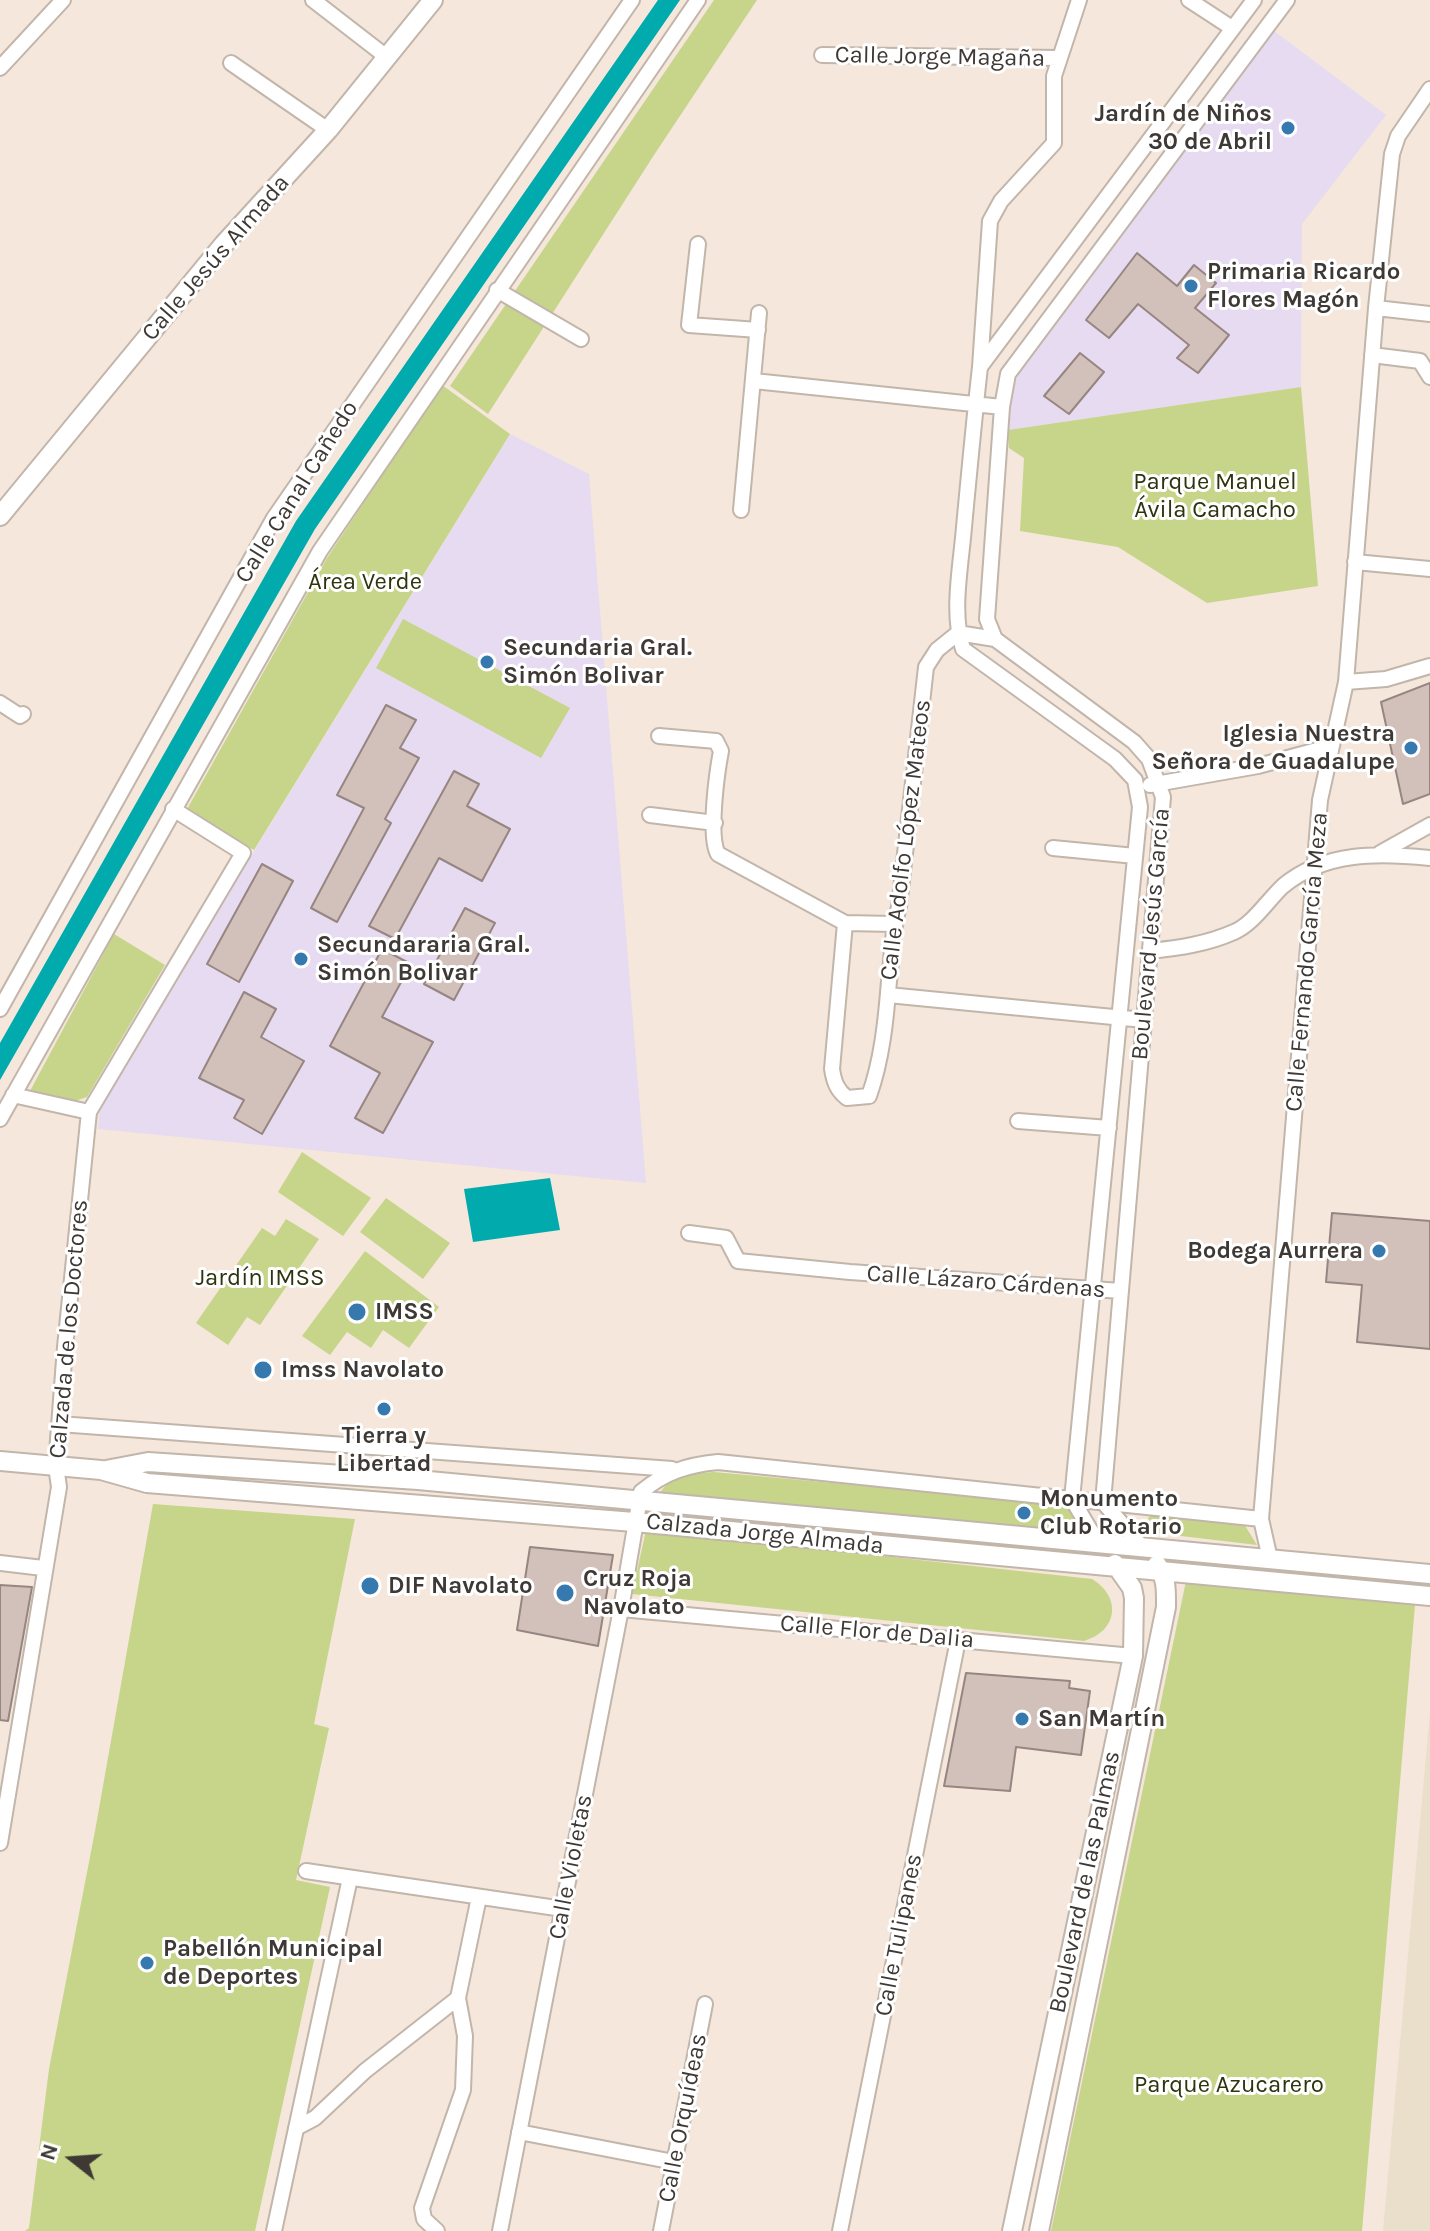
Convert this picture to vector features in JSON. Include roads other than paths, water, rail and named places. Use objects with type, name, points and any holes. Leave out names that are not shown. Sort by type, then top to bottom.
[{"type":"street","points":[[0,68],[63,0]]},
{"type":"street","points":[[313,0],[388,58]]},
{"type":"street","name":"Calle Jesús Almada","points":[[4,504],[224,244],[328,130],[433,0]]},
{"type":"street","name":"Calle Canal Cañedo","points":[[0,1009],[274,518],[632,0]]},
{"type":"street","points":[[0,1119],[320,551],[698,0]]},
{"type":"street","points":[[995,639],[958,633],[990,221],[1001,201],[1054,143],[1054,76],[1079,0]]},
{"type":"street","points":[[1189,0],[1232,28]]},
{"type":"street","points":[[980,367],[1254,0]]},
{"type":"street","points":[[995,639],[987,619],[987,601],[1002,407],[1008,374],[1287,0]]},
{"type":"street","name":"Calle Jorge Magaña","points":[[822,55],[1059,58]]},
{"type":"street","points":[[231,63],[328,130]]},
{"type":"street","name":"Calle Fernando García Meza","points":[[1270,1559],[1261,1519],[1320,800],[1346,682],[1376,308],[1392,154],[1398,136],[1430,89]]},
{"type":"street","points":[[698,244],[689,325],[758,330]]},
{"type":"street","points":[[497,290],[581,339]]},
{"type":"street","points":[[1376,308],[1430,314]]},
{"type":"street","points":[[741,510],[759,313]]},
{"type":"street","points":[[1372,355],[1420,361],[1430,377]]},
{"type":"street","points":[[754,381],[1002,407]]},
{"type":"street","points":[[1355,562],[1430,569]]},
{"type":"street","name":"Boulevard Jesús García","points":[[958,633],[963,649],[1115,759],[1130,773],[1138,788],[1140,807],[1072,1499]]},
{"type":"street","name":"Calle Adolfo López Mateos","points":[[845,923],[832,1069],[840,1092],[847,1098],[869,1096],[877,1075],[926,667],[937,650],[958,633]]},
{"type":"street","name":"Boulevard Jesús García","points":[[995,639],[1134,742],[1149,759],[1163,797],[1103,1502]]},
{"type":"street","points":[[1346,682],[1386,679],[1430,666]]},
{"type":"street","points":[[2,710],[20,716],[23,714]]},
{"type":"street","points":[[659,736],[716,741],[721,751],[714,847],[718,854],[845,923],[894,924]]},
{"type":"street","points":[[1138,788],[1258,766],[1332,746]]},
{"type":"street","name":"Calzada de los Doctores","points":[[0,1843],[43,1568],[59,1487],[56,1466],[70,1283],[89,1112],[243,853],[173,809]]},
{"type":"street","points":[[650,815],[715,823]]},
{"type":"street","points":[[1379,853],[1430,825]]},
{"type":"street","points":[[1053,848],[1135,856]]},
{"type":"street","points":[[1150,951],[1188,947],[1237,931],[1285,884],[1315,867],[1359,854],[1430,858]]},
{"type":"street","points":[[888,995],[1144,1020]]},
{"type":"street","points":[[13,1095],[89,1112]]},
{"type":"street","points":[[1018,1121],[1109,1128]]},
{"type":"street","name":"Calle Lázaro Cárdenas","points":[[689,1233],[726,1238],[738,1261],[1121,1291]]},
{"type":"street","points":[[59,1424],[676,1469],[718,1462],[759,1465],[1261,1519]]},
{"type":"street","name":"Calzada Jorge Almada","points":[[0,1461],[101,1470],[147,1483],[634,1522],[1430,1596]]},
{"type":"street","name":"Calzada Jorge Almada","points":[[101,1470],[148,1462],[418,1480],[1430,1574]]},
{"type":"street","points":[[638,1502],[641,1492],[676,1469]]},
{"type":"street","points":[[1072,1499],[1098,1543]]},
{"type":"street","name":"Calle Violetas","points":[[500,2231],[621,1609],[638,1502]]},
{"type":"street","points":[[1103,1502],[1163,1573]]},
{"type":"street","name":"Boulevard de las Palmas","points":[[1012,2231],[1133,1656],[1132,1588],[1098,1543]]},
{"type":"street","points":[[0,1563],[43,1568]]},
{"type":"street","name":"Boulevard de las Palmas","points":[[1039,2231],[1166,1607],[1163,1573]]},
{"type":"street","name":"Calle Flor de Dalia","points":[[621,1609],[1133,1656]]},
{"type":"street","name":"Calle Tulipanes","points":[[840,2231],[958,1640]]},
{"type":"street","points":[[306,1871],[563,1909]]},
{"type":"street","points":[[274,2231],[350,1878]]},
{"type":"street","points":[[437,2231],[424,2219],[422,2208],[463,2090],[465,2036],[458,1998],[479,1897]]},
{"type":"street","points":[[296,2128],[315,2118],[365,2071],[458,1998]]},
{"type":"street","name":"Calle Orquídeas","points":[[661,2231],[705,2004]]},
{"type":"street","points":[[519,2132],[674,2162]]},
{"type":"water","points":[[658,0],[680,0],[315,529],[0,1080],[0,1043],[296,521]]},
{"type":"water","points":[[550,1178],[560,1230],[473,1242],[464,1189]]},
{"type":"place","name":"Jardín de Niños 30 de Abril","points":[[1288,128]]},
{"type":"place","name":"Primaria Ricardo Flores Magón","points":[[1191,286]]},
{"type":"place","name":"Secundaria Gral. Simón Bolivar","points":[[487,662]]},
{"type":"place","name":"Iglesia Nuestra Señora de Guadalupe","points":[[1411,748]]},
{"type":"place","name":"Secundararia Gral. Simón Bolivar","points":[[301,959]]},
{"type":"place","name":"Bodega Aurrera","points":[[1379,1251]]},
{"type":"place","name":"IMSS","points":[[357,1312]]},
{"type":"place","name":"Imss Navolato","points":[[263,1370]]},
{"type":"place","name":"Tierra y Libertad","points":[[384,1409]]},
{"type":"place","name":"Monumento Club Rotario","points":[[1024,1513]]},
{"type":"place","name":"DIF Navolato","points":[[370,1586]]},
{"type":"place","name":"Cruz Roja Navolato","points":[[565,1593]]},
{"type":"place","name":"San Martín","points":[[1022,1719]]},
{"type":"place","name":"Pabellón Municipal de Deportes","points":[[147,1963]]},
{"type":"park label","name":"Parque Manuel Ávila Camacho","points":[[1215,496]]},
{"type":"park label","name":"Área Verde","points":[[365,582]]},
{"type":"park label","name":"Jardín IMSS","points":[[260,1278]]},
{"type":"park label","name":"Parque Azucarero","points":[[1229,2085]]}]
